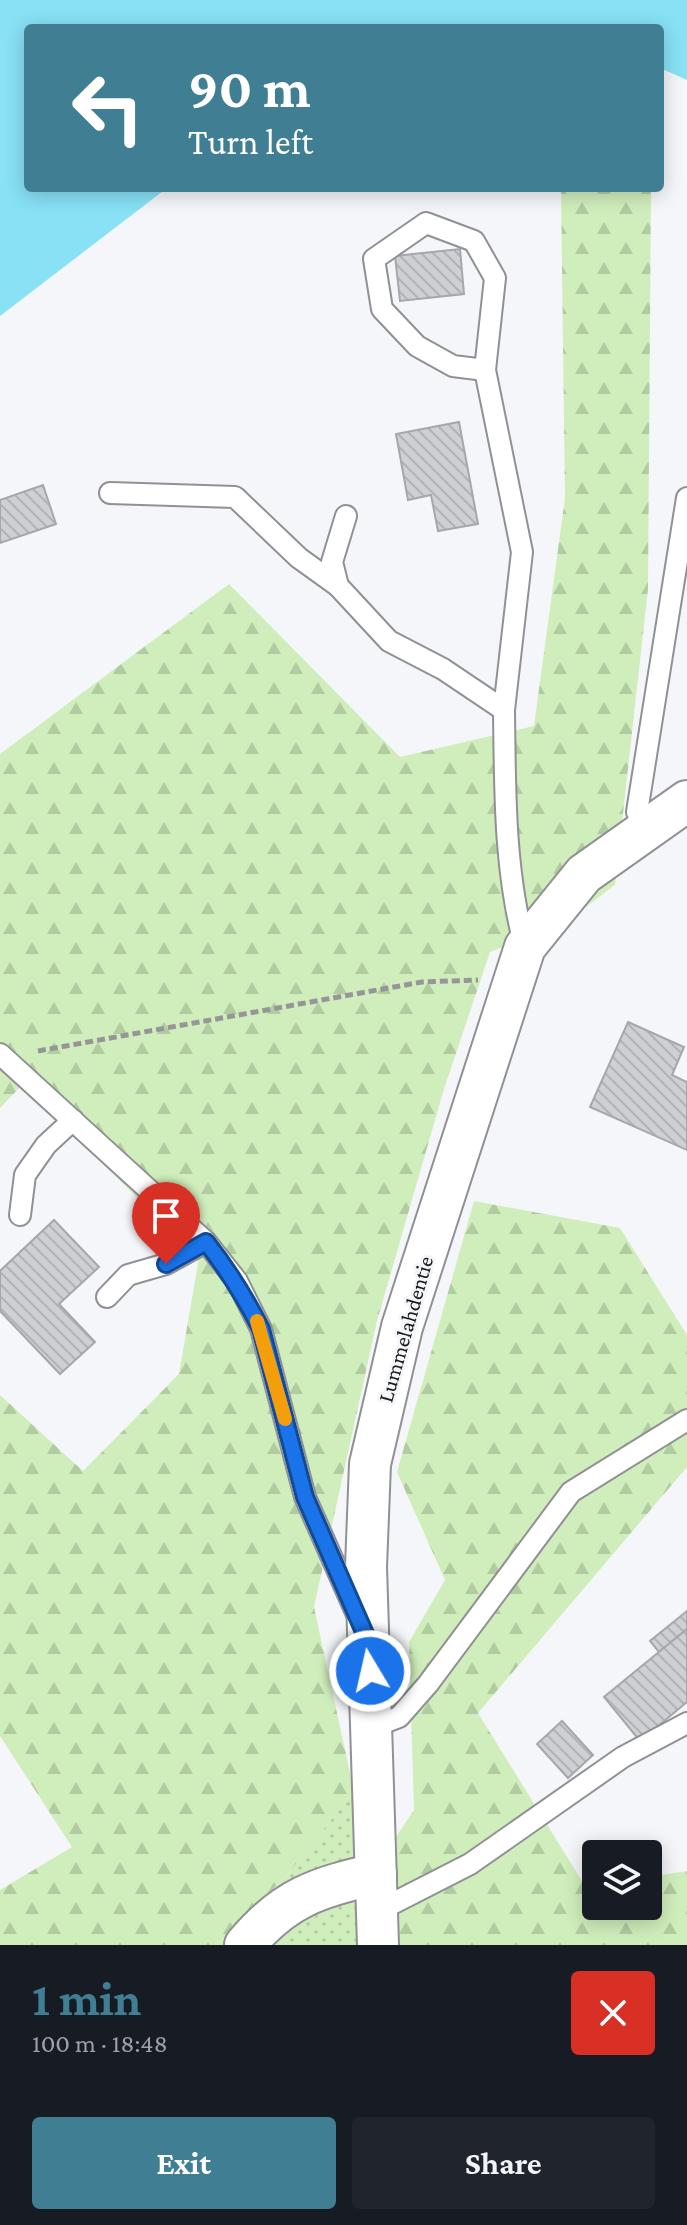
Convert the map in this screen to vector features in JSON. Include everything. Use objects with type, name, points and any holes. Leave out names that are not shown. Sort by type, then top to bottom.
[{"type":"street","name":"Lummelahdentie","points":[[377,1910],[366,1567],[370,1464],[402,1327],[520,963],[584,874],[687,801]]},
{"type":"street","points":[[245,1945],[261,1926],[294,1899],[325,1885],[377,1910]]},
{"type":"lane","points":[[485,370],[453,366],[417,346],[382,309],[374,259],[426,223],[474,241],[495,278],[485,370],[522,552],[504,710],[505,789],[520,963]]},
{"type":"lane","points":[[110,493],[235,497],[299,558],[338,586],[389,641],[443,669],[504,710]]},
{"type":"lane","points":[[644,831],[637,812],[687,498]]},
{"type":"lane","points":[[338,586],[332,562],[346,516]]},
{"type":"lane","points":[[2,1056],[206,1242],[237,1281],[261,1329],[305,1497],[369,1643]]},
{"type":"lane","points":[[20,1215],[25,1175],[46,1145],[73,1120]]},
{"type":"lane","points":[[107,1297],[128,1275],[166,1264],[206,1242]]},
{"type":"lane","points":[[373,1727],[399,1717],[428,1684],[571,1492],[687,1420]]},
{"type":"lane","points":[[377,1910],[470,1864],[623,1757],[687,1723]]},
{"type":"path","points":[[2,1056],[520,963]]},
{"type":"green space","points":[[561,192],[651,192],[648,589],[615,885],[563,924],[490,952],[444,1089],[377,1321],[314,1607],[354,1791],[288,1874],[217,1945],[0,1945],[0,1890],[72,1847],[0,1736],[0,1395],[83,1471],[179,1374],[199,1258],[22,1085],[0,1108],[0,754],[229,584],[400,757],[534,726],[565,498]]},
{"type":"green space","points":[[474,1201],[620,1228],[687,1335],[687,1467],[478,1713],[582,1881],[582,1920],[662,1920],[662,1875],[687,1871],[687,1945],[395,1945],[396,1837],[414,1810],[409,1642],[445,1580],[397,1472]]},
{"type":"green space","points":[[354,1791],[396,1837],[395,1945],[217,1945],[288,1874]]},
{"type":"water","points":[[0,0],[687,0],[687,80],[664,70],[664,24],[24,24],[24,192],[162,192],[0,316]]},
{"type":"building","points":[[460,249],[464,294],[400,301],[395,256]]},
{"type":"building","points":[[459,422],[478,524],[438,531],[431,495],[408,500],[396,434]]},
{"type":"building","points":[[43,485],[56,524],[0,543],[0,500]]},
{"type":"building","points":[[628,1022],[684,1047],[672,1075],[687,1082],[687,1150],[590,1107]]},
{"type":"building","points":[[54,1220],[99,1267],[59,1304],[95,1342],[60,1374],[0,1311],[0,1271]]},
{"type":"building","points":[[687,1611],[687,1629],[659,1652],[650,1641]]},
{"type":"building","points":[[687,1629],[687,1702],[640,1741],[604,1697]]},
{"type":"building","points":[[562,1721],[593,1755],[568,1778],[537,1744]]},
{"type":"slow traffic","points":[[257,1321],[285,1419]]},
{"type":"route","points":[[166,1264],[206,1242],[237,1281],[261,1329],[305,1497],[369,1643],[370,1671]]}]
